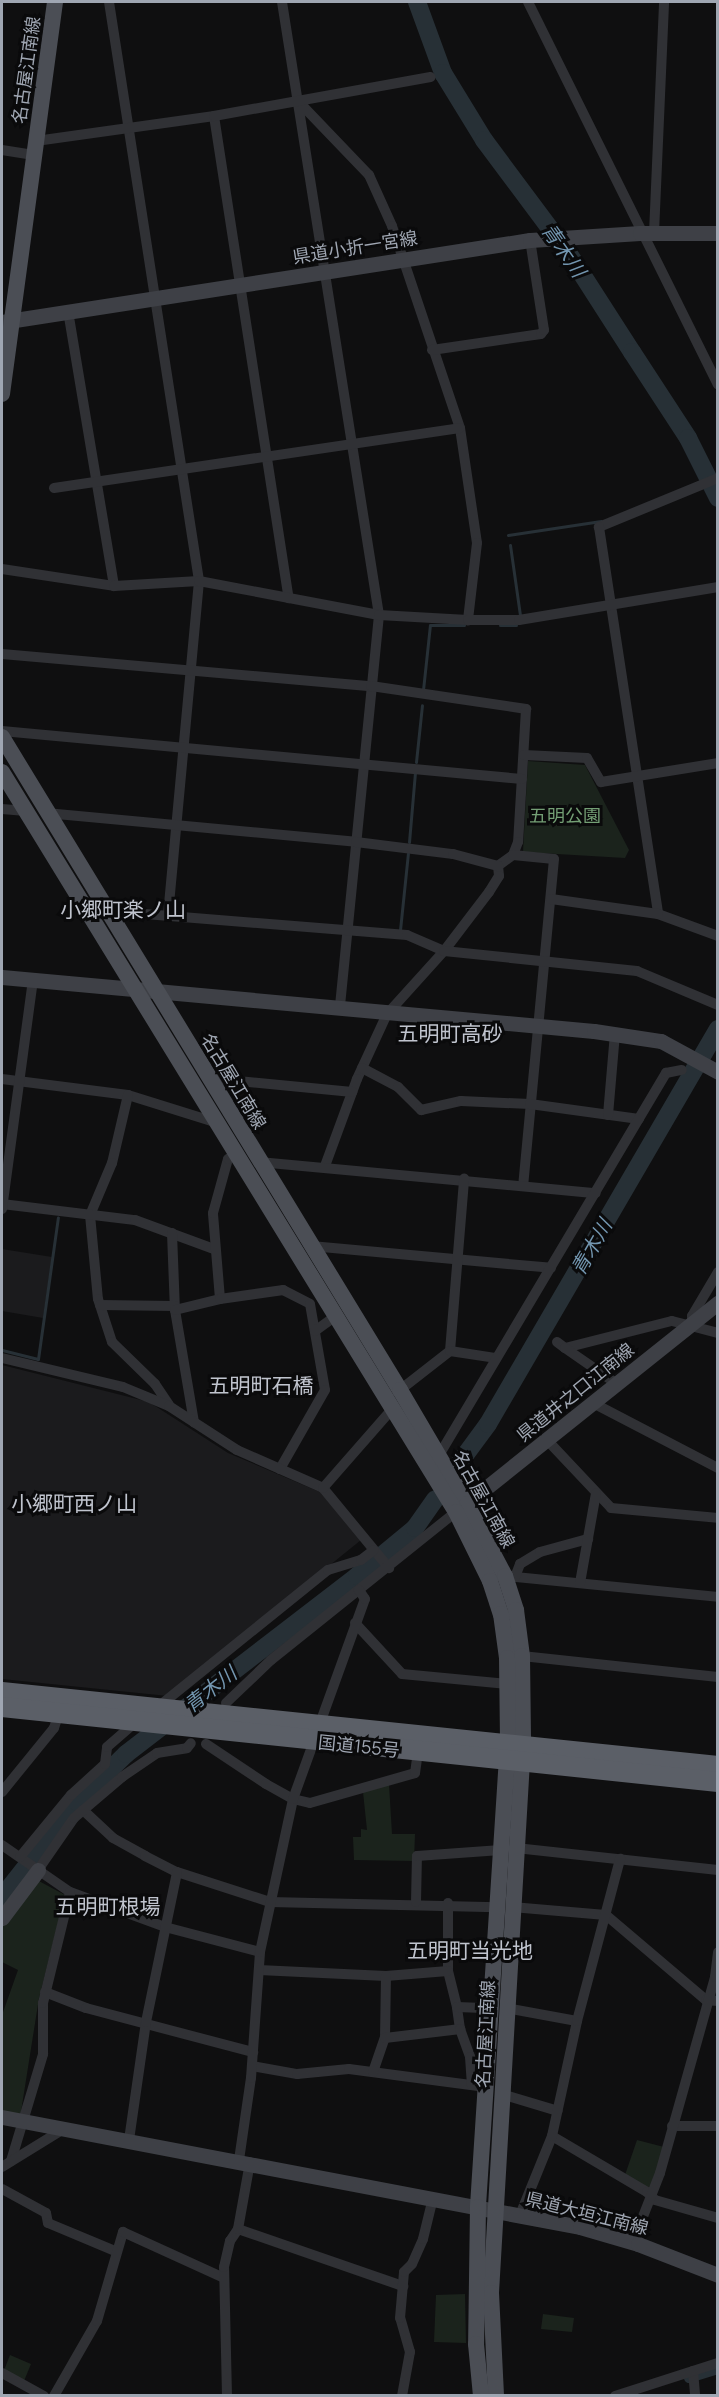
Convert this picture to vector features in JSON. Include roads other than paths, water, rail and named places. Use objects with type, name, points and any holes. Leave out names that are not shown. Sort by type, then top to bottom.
[{"type":"highway","name":"国道155号","points":[[2,1692],[149,1715],[190,1727],[316,1734],[515,1752],[717,1766]]},
{"type":"highway","name":"国道155号","points":[[2,1707],[59,1713],[149,1715]]},
{"type":"highway","name":"国道155号","points":[[316,1734],[418,1752],[515,1752],[717,1782]]},
{"type":"main road","name":"名古屋江南線","points":[[2,394],[7,321],[35,148],[55,2]]},
{"type":"main road","name":"名古屋江南線","points":[[2,737],[46,813],[158,991],[400,1389],[438,1457],[461,1508],[501,1614],[515,1752]]},
{"type":"main road","name":"名古屋江南線","points":[[2,772],[23,811],[238,1152],[393,1408],[510,1576],[522,1656],[498,2008],[486,2089],[486,2209],[496,2396]]},
{"type":"main road","name":"名古屋江南線","points":[[481,2396],[476,2344],[486,2209]]},
{"type":"street","points":[[109,2],[158,297],[199,581],[168,916]]},
{"type":"street","points":[[282,2],[379,615],[340,1009]]},
{"type":"street","points":[[528,2],[647,233],[717,384]]},
{"type":"street","points":[[647,233],[664,2]]},
{"type":"street","points":[[2,150],[35,148],[129,128],[214,116],[430,77]]},
{"type":"street","points":[[298,101],[369,175],[392,226],[401,260],[460,428],[477,543],[468,620]]},
{"type":"street","points":[[214,116],[289,598]]},
{"type":"street","name":"県道小折一宮線","points":[[7,321],[535,239],[647,233],[717,233]]},
{"type":"street","points":[[432,350],[541,334],[544,330],[535,239]]},
{"type":"street","points":[[68,311],[114,586]]},
{"type":"street","points":[[54,488],[353,446],[460,428]]},
{"type":"street","points":[[658,914],[599,527],[717,478]]},
{"type":"street","points":[[2,568],[114,586],[199,581],[379,615],[468,620],[519,620],[717,587]]},
{"type":"street","points":[[2,654],[371,686],[526,709],[518,842],[513,855],[498,866]]},
{"type":"street","points":[[2,731],[185,746],[522,779]]},
{"type":"street","points":[[524,755],[587,758],[601,782],[717,763]]},
{"type":"street","points":[[2,808],[23,811]]},
{"type":"street","points":[[46,813],[356,842],[453,854],[498,866]]},
{"type":"street","points":[[513,855],[554,859],[523,1185]]},
{"type":"street","points":[[325,1166],[352,1092],[387,1014],[444,951],[489,892],[499,876],[498,866]]},
{"type":"street","points":[[551,899],[658,914],[717,936]]},
{"type":"street","points":[[108,911],[407,935],[444,951],[638,971],[717,1005]]},
{"type":"street","points":[[2,977],[615,1034],[661,1041],[713,1070]]},
{"type":"street","points":[[33,980],[2,1206],[135,1220],[214,1248]]},
{"type":"street","points":[[608,1115],[615,1034]]},
{"type":"street","points":[[362,1068],[398,1088],[421,1110],[461,1101],[530,1104],[639,1119]]},
{"type":"street","points":[[438,1457],[666,1073],[682,1070]]},
{"type":"street","points":[[2,1078],[128,1095],[219,1123]]},
{"type":"street","points":[[212,1083],[218,1079],[352,1092]]},
{"type":"street","points":[[128,1095],[112,1163],[90,1215],[99,1305],[112,1342],[155,1384],[170,1406]]},
{"type":"street","points":[[220,1299],[214,1248],[213,1213],[219,1182],[228,1159],[238,1152]]},
{"type":"street","points":[[260,1162],[325,1166],[596,1193]]},
{"type":"street","points":[[450,1351],[464,1179]]},
{"type":"street","points":[[172,1233],[175,1308],[194,1422]]},
{"type":"street","points":[[311,1246],[551,1268]]},
{"type":"street","points":[[692,1324],[692,1316],[717,1272]]},
{"type":"street","points":[[99,1305],[175,1308],[283,1290],[310,1304],[326,1390],[280,1469]]},
{"type":"street","name":"県道井之口江南線","points":[[461,1508],[717,1303]]},
{"type":"street","points":[[315,1331],[337,1315]]},
{"type":"street","points":[[617,1384],[561,1345],[672,1321],[692,1324],[717,1333]]},
{"type":"street","points":[[400,1389],[450,1351],[496,1358]]},
{"type":"street","points":[[2,1358],[123,1387],[170,1406],[237,1450],[323,1488],[387,1566]]},
{"type":"street","points":[[593,1403],[717,1468]]},
{"type":"street","points":[[323,1488],[393,1408]]},
{"type":"street","points":[[547,1440],[611,1508],[717,1518]]},
{"type":"street","points":[[580,1582],[596,1493]]},
{"type":"street","points":[[226,1703],[271,1660],[461,1508]]},
{"type":"street","points":[[510,1576],[520,1564],[540,1552],[588,1539]]},
{"type":"street","points":[[21,1858],[71,1795],[105,1764],[107,1748],[328,1570],[361,1560],[375,1551]]},
{"type":"street","points":[[510,1576],[717,1597]]},
{"type":"street","points":[[230,2395],[224,2278],[230,2241],[237,2229],[260,1952],[293,1799],[365,1599],[359,1590]]},
{"type":"street","points":[[355,1623],[402,1674],[508,1684]]},
{"type":"street","points":[[522,1656],[717,1677]]},
{"type":"street","points":[[2,1792],[54,1728],[59,1713]]},
{"type":"street","points":[[2,1918],[37,1868],[83,1810],[158,1753],[187,1748],[190,1727]]},
{"type":"street","points":[[206,1744],[293,1799],[324,1802],[353,1788],[415,1773],[418,1752]]},
{"type":"street","points":[[83,1810],[113,1838],[177,1872],[270,1902],[448,1903],[606,1915],[712,2000]]},
{"type":"street","points":[[2,1845],[70,1892],[165,1927],[260,1952]]},
{"type":"street","points":[[416,1902],[417,1856],[508,1849],[717,1870]]},
{"type":"street","points":[[520,2215],[552,2136],[577,2021],[620,1859]]},
{"type":"street","points":[[129,2140],[146,2022],[177,1872]]},
{"type":"street","points":[[6,2164],[24,2123],[43,2054],[45,1992],[70,1892]]},
{"type":"street","points":[[448,1903],[448,1971],[460,2029],[470,2058],[486,2089]]},
{"type":"street","points":[[633,2242],[651,2195],[712,2000],[717,1952]]},
{"type":"street","points":[[259,1970],[386,1976],[448,1971]]},
{"type":"street","points":[[373,2072],[386,2038],[386,1976]]},
{"type":"street","points":[[45,1992],[86,2008],[146,2022],[210,2043],[253,2052]]},
{"type":"street","points":[[457,2007],[498,2008],[577,2021]]},
{"type":"street","points":[[386,2038],[460,2029]]},
{"type":"street","points":[[252,2066],[297,2074],[348,2069],[373,2072],[486,2089],[558,2111]]},
{"type":"street","name":"県道大垣江南線","points":[[2,2117],[24,2123],[244,2161],[520,2215],[633,2242],[717,2275]]},
{"type":"street","points":[[672,2126],[717,2126]]},
{"type":"street","points":[[6,2164],[62,2130]]},
{"type":"street","points":[[552,2136],[651,2195],[717,2218]]},
{"type":"street","points":[[2,2189],[46,2213],[48,2223],[115,2251]]},
{"type":"street","points":[[402,2396],[410,2352],[400,2318],[404,2272],[412,2264],[423,2239],[433,2198]]},
{"type":"street","points":[[237,2229],[403,2286]]},
{"type":"street","points":[[54,2396],[97,2321],[115,2251],[123,2232],[224,2278]]},
{"type":"street","points":[[615,2396],[717,2363]]},
{"type":"street","points":[[693,2371],[695,2396]]},
{"type":"street","points":[[2,2373],[44,2396]]},
{"type":"waterway","name":"青木川","points":[[417,2],[443,73],[484,140],[569,254],[688,438],[718,498]]},
{"type":"waterway","points":[[508,535],[601,521]]},
{"type":"waterway","points":[[510,545],[520,615]]},
{"type":"waterway","points":[[423,690],[430,625],[464,625]]},
{"type":"waterway","points":[[500,625],[516,625]]},
{"type":"waterway","points":[[416,762],[422,705]]},
{"type":"waterway","points":[[409,842],[415,772]]},
{"type":"waterway","points":[[400,930],[408,853]]},
{"type":"waterway","name":"青木川","points":[[460,1462],[488,1424],[718,1029]]},
{"type":"waterway","points":[[2,1350],[38,1359],[58,1217]]},
{"type":"waterway","name":"青木川","points":[[2,1897],[77,1802],[126,1754],[357,1576],[415,1528],[435,1499]]},
{"type":"waterway","points":[[689,2378],[718,2369]]},
{"type":"district","name":"小郷町楽ノ山","points":[[123,909]]},
{"type":"district","name":"五明町高砂","points":[[450,1033]]},
{"type":"district","name":"五明町石橋","points":[[261,1385]]},
{"type":"district","name":"小郷町西ノ山","points":[[74,1503]]},
{"type":"district","name":"五明町根場","points":[[108,1906]]},
{"type":"district","name":"五明町当光地","points":[[470,1950]]},
{"type":"park label","name":"五明公園","points":[[565,815]]}]
